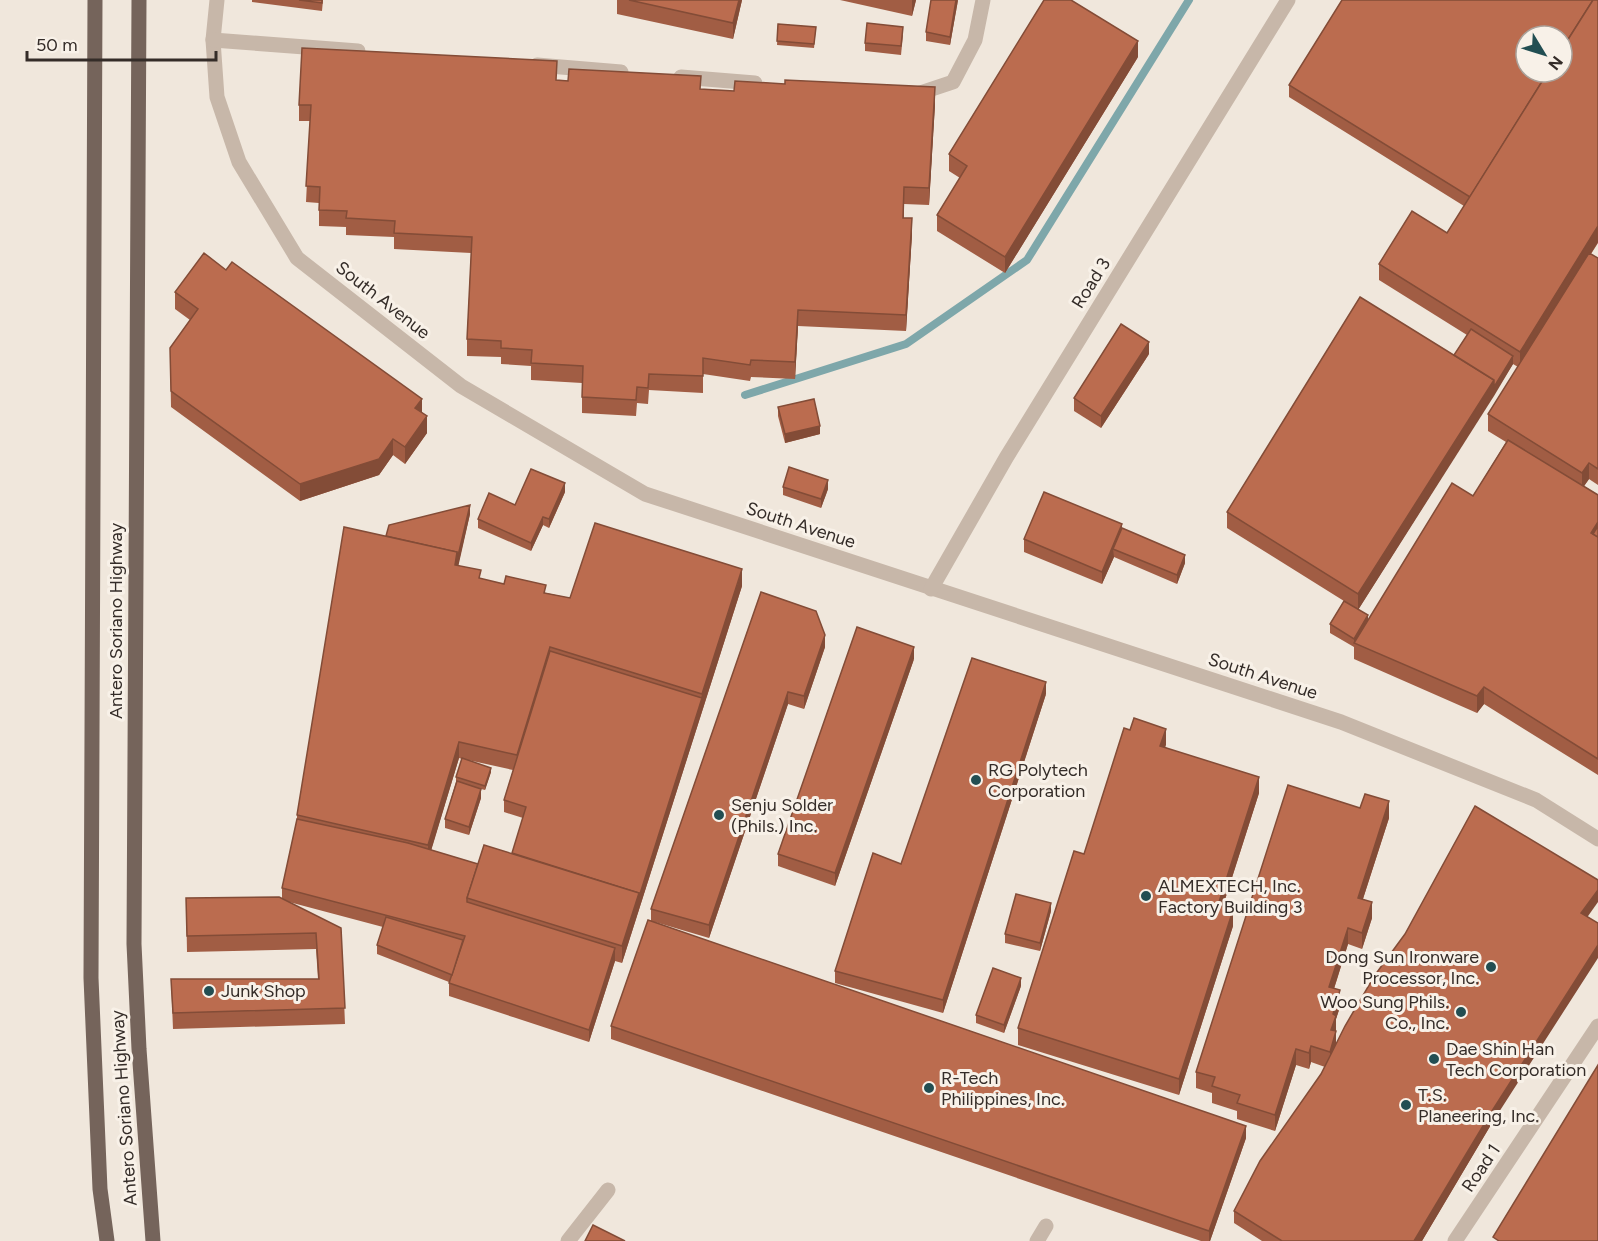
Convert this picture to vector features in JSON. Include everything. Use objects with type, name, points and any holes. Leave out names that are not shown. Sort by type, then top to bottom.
[{"type":"main road","name":"Antero Soriano Highway","points":[[95,0],[91,978],[100,1189],[106,1241]]},
{"type":"main road","name":"Antero Soriano Highway","points":[[138,0],[134,944],[153,1241]]},
{"type":"street","name":"South Avenue","points":[[217,0],[213,40],[217,97],[240,162],[297,258],[461,386],[645,494],[1341,722],[1536,800],[1598,839]]},
{"type":"street","points":[[903,94],[914,95],[953,82],[975,40],[982,0]]},
{"type":"street","name":"Road 3","points":[[931,589],[1006,458],[1288,0]]},
{"type":"street","points":[[213,40],[378,53]]},
{"type":"street","points":[[519,64],[636,73]]},
{"type":"street","points":[[670,76],[775,84]]},
{"type":"street","name":"Road 1","points":[[1455,1241],[1598,1026]]},
{"type":"street","points":[[568,1241],[608,1190]]},
{"type":"street","points":[[1037,1241],[1046,1226]]},
{"type":"building","points":[[299,0],[322,0],[322,3]]},
{"type":"building","points":[[629,0],[739,0],[733,23]]},
{"type":"building","points":[[931,0],[956,0],[950,37],[926,32]]},
{"type":"building","points":[[1044,0],[1071,0],[1138,41],[1005,257],[937,215],[967,166],[949,154]]},
{"type":"building","points":[[1342,0],[1593,0],[1574,30],[1574,24],[1514,24],[1514,84],[1541,84],[1470,197],[1289,85]]},
{"type":"building","points":[[1593,0],[1598,0],[1598,226],[1520,352],[1379,264],[1412,211],[1447,233],[1540,84],[1574,84],[1574,30]]},
{"type":"building","points":[[867,23],[903,27],[901,46],[865,43]]},
{"type":"building","points":[[778,24],[816,27],[814,44],[777,41]]},
{"type":"building","points":[[302,48],[557,61],[556,80],[568,81],[569,69],[701,76],[700,89],[734,91],[735,81],[785,84],[785,80],[935,87],[929,188],[904,187],[903,218],[912,218],[906,315],[798,310],[795,362],[751,360],[750,365],[703,358],[703,376],[649,374],[648,388],[637,387],[636,400],[582,397],[583,366],[531,363],[532,350],[501,348],[501,341],[467,339],[472,237],[394,233],[395,221],[346,218],[347,211],[319,210],[320,187],[306,186],[311,105],[299,105]]},
{"type":"building","points":[[204,253],[226,270],[232,262],[422,399],[415,408],[427,416],[405,447],[393,439],[379,459],[300,484],[171,391],[170,348],[198,309],[175,292]]},
{"type":"building","points":[[1589,253],[1598,258],[1598,469],[1589,463],[1582,473],[1488,414]]},
{"type":"building","points":[[1360,297],[1494,380],[1358,594],[1227,512]]},
{"type":"building","points":[[1121,324],[1149,342],[1101,416],[1074,398]]},
{"type":"building","points":[[1471,329],[1513,356],[1494,387],[1494,380],[1454,355]]},
{"type":"building","points":[[814,399],[820,426],[785,434],[778,407]]},
{"type":"building","points":[[1508,440],[1598,495],[1598,522],[1591,533],[1598,537],[1598,759],[1484,687],[1477,696],[1354,643],[1452,483],[1473,496]]},
{"type":"building","points":[[789,467],[828,480],[821,499],[783,487]]},
{"type":"building","points":[[531,469],[565,483],[549,519],[543,517],[531,543],[478,519],[489,493],[515,505]]},
{"type":"building","points":[[1044,492],[1122,524],[1102,572],[1024,539]]},
{"type":"building","points":[[470,505],[457,560],[457,552],[386,536],[389,525]]},
{"type":"building","points":[[595,523],[742,569],[702,694],[550,647],[517,755],[459,742],[428,845],[297,815],[344,527],[457,552],[455,565],[481,570],[479,578],[504,584],[506,576],[546,585],[544,593],[570,598]]},
{"type":"building","points":[[1598,526],[1598,537],[1593,534]]},
{"type":"building","points":[[1122,528],[1185,555],[1177,575],[1113,549]]},
{"type":"building","name":"Senju Solder (Phils.) Inc.","points":[[761,592],[816,611],[825,635],[804,696],[788,692],[709,925],[651,909]]},
{"type":"building","points":[[1344,601],[1368,615],[1354,639],[1330,624]]},
{"type":"building","points":[[857,627],[914,647],[835,873],[778,854]]},
{"type":"building","points":[[550,651],[702,698],[639,897],[639,893],[512,853],[526,807],[504,800]]},
{"type":"building","name":"RG Polytech Corporation","points":[[972,658],[1046,682],[943,1000],[835,971],[873,853],[901,864]]},
{"type":"building","name":"ALMEXTECH, Inc. Factory Building 3","points":[[1134,718],[1166,729],[1160,746],[1259,777],[1218,905],[1233,910],[1179,1079],[1018,1028],[1074,851],[1084,854],[1124,728],[1130,730]]},
{"type":"building","points":[[462,758],[491,768],[485,786],[456,777]]},
{"type":"building","points":[[457,781],[481,789],[469,827],[445,819]]},
{"type":"building","points":[[1288,785],[1360,808],[1365,794],[1389,801],[1358,898],[1372,902],[1362,933],[1348,928],[1329,987],[1340,990],[1333,1014],[1336,1016],[1331,1030],[1336,1031],[1330,1052],[1311,1046],[1309,1053],[1296,1049],[1275,1115],[1237,1103],[1240,1095],[1212,1086],[1215,1077],[1196,1072]]},
{"type":"building","points":[[1475,806],[1598,880],[1598,890],[1581,913],[1598,923],[1598,945],[1492,1111],[1414,1241],[1282,1241],[1234,1211],[1260,1161],[1321,1074],[1345,1026],[1375,975],[1405,934]]},
{"type":"building","points":[[297,819],[408,843],[478,864],[467,902],[615,948],[589,1030],[449,983],[465,936],[282,888]]},
{"type":"building","points":[[484,845],[639,893],[622,946],[467,898]]},
{"type":"building","points":[[1016,894],[1051,903],[1040,943],[1005,934]]},
{"type":"building","points":[[279,897],[341,928],[345,1008],[173,1013],[171,979],[319,979],[316,933],[187,936],[186,898]]},
{"type":"building","points":[[386,917],[463,940],[452,975],[377,945]]},
{"type":"building","name":"R-Tech Philippines, Inc.","points":[[648,920],[1246,1126],[1209,1231],[611,1026]]},
{"type":"building","points":[[993,968],[1021,978],[1004,1025],[976,1015]]},
{"type":"building","points":[[1598,1065],[1598,1241],[1499,1241],[1493,1237]]},
{"type":"building","points":[[593,1225],[625,1241],[585,1241]]},
{"type":"waterway","points":[[745,395],[906,344],[1027,260],[1189,0]]},
{"type":"place","name":"RG Polytech Corporation","points":[[976,780]]},
{"type":"place","name":"Senju Solder (Phils.) Inc.","points":[[719,815]]},
{"type":"place","name":"ALMEXTECH, Inc. Factory Building 3","points":[[1146,896]]},
{"type":"place","name":"Dong Sun Ironware Processor, Inc.","points":[[1491,967]]},
{"type":"place","name":"Junk Shop","points":[[209,991]]},
{"type":"place","name":"Woo Sung Phils. Co., Inc.","points":[[1461,1012]]},
{"type":"place","name":"Dae Shin Han Tech Corporation","points":[[1434,1059]]},
{"type":"place","name":"R-Tech Philippines, Inc.","points":[[929,1088]]},
{"type":"place","name":"T.S. Planeering, Inc.","points":[[1406,1105]]}]
